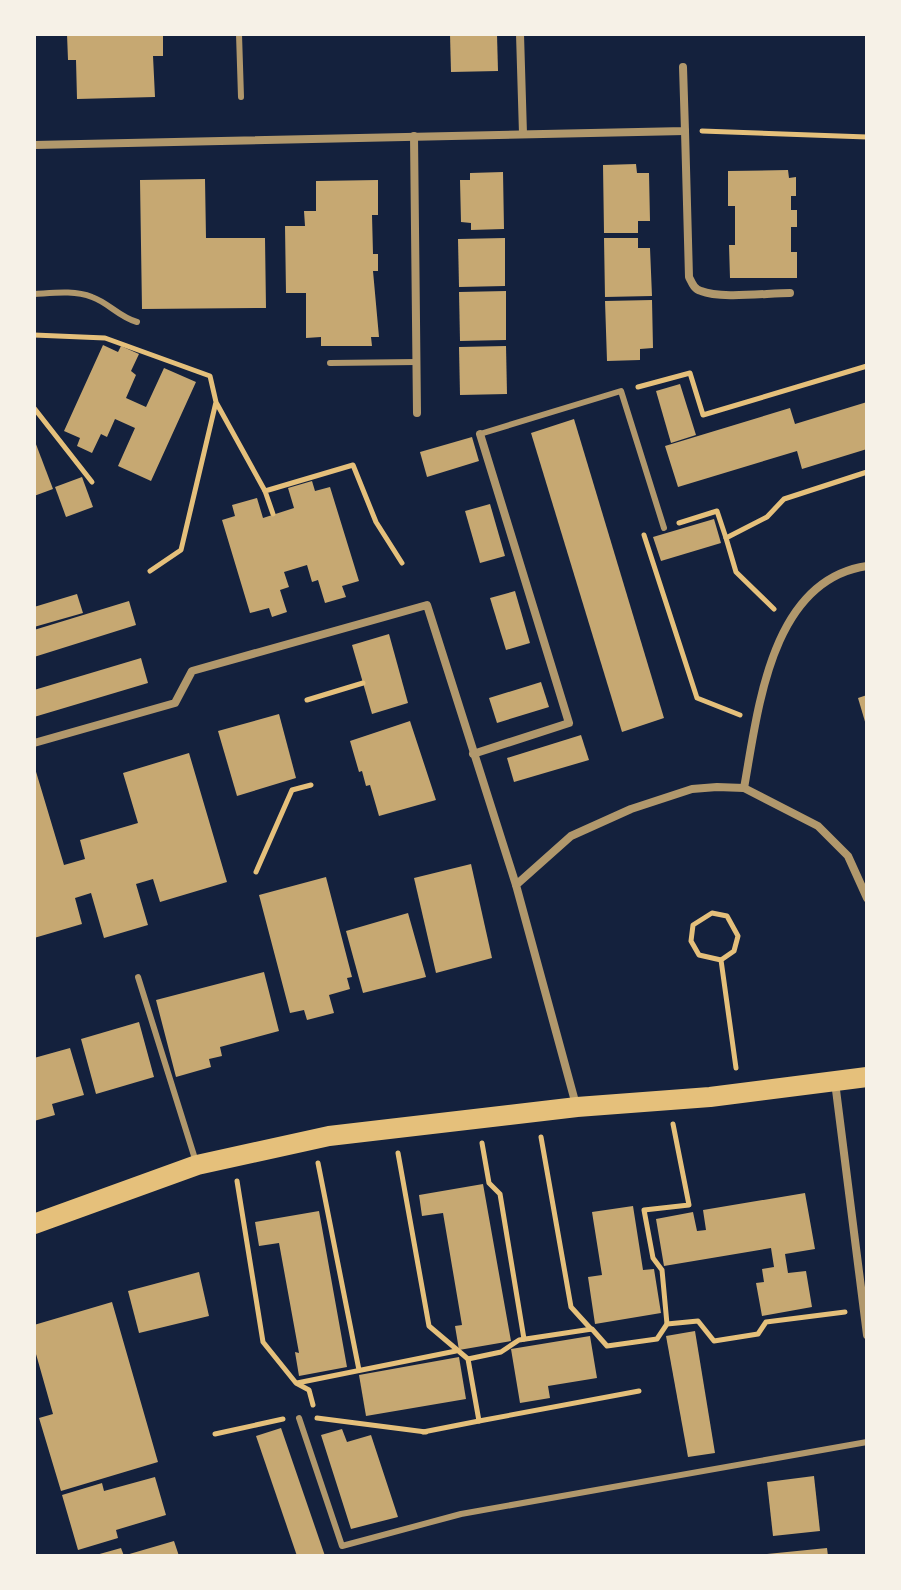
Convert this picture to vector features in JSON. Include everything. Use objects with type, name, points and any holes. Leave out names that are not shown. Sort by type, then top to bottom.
[{"type":"main road","points":[[34,1224],[197,1165],[313,1140],[577,1107],[867,1077]]},
{"type":"street","points":[[520,34],[523,134]]},
{"type":"street","points":[[683,67],[689,277],[693,286],[700,291],[714,293],[790,293]]},
{"type":"street","points":[[34,145],[685,131]]},
{"type":"street","points":[[414,136],[417,413]]},
{"type":"street","points":[[473,754],[569,723],[480,434]]},
{"type":"street","points":[[744,788],[768,671],[787,619],[809,596],[845,569],[867,566]]},
{"type":"street","points":[[34,743],[175,703],[192,671],[427,605],[516,885],[577,1107]]},
{"type":"street","points":[[516,885],[571,836],[631,809],[692,789],[744,788],[818,826],[848,856],[867,898]]},
{"type":"street","points":[[835,1081],[867,1335]]},
{"type":"lane","points":[[239,34],[241,97]]},
{"type":"lane","points":[[34,294],[77,293],[95,297],[121,317],[137,322]]},
{"type":"lane","points":[[330,363],[416,362]]},
{"type":"lane","points":[[480,434],[621,391],[664,528]]},
{"type":"lane","points":[[138,977],[197,1165]]},
{"type":"lane","points":[[299,1418],[342,1546],[461,1514],[867,1442]]},
{"type":"path","points":[[685,131],[867,137]]},
{"type":"path","points":[[34,335],[105,338],[210,376],[216,402],[265,491],[273,514]]},
{"type":"path","points":[[621,391],[690,373],[703,415],[867,366]]},
{"type":"path","points":[[150,571],[181,550],[216,402]]},
{"type":"path","points":[[34,408],[92,482]]},
{"type":"path","points":[[265,491],[353,465],[376,522],[402,563]]},
{"type":"path","points":[[726,538],[767,517],[784,499],[867,472]]},
{"type":"path","points":[[664,528],[717,511],[736,572],[747,586],[787,619]]},
{"type":"path","points":[[644,534],[697,698],[756,721]]},
{"type":"path","points":[[307,700],[363,683]]},
{"type":"path","points":[[256,872],[292,790],[311,785]]},
{"type":"path","points":[[712,913],[733,921],[738,936],[734,951],[721,960],[699,955],[691,941],[693,925],[712,913]]},
{"type":"path","points":[[721,960],[736,1070]]},
{"type":"path","points":[[536,1112],[571,1307],[607,1346],[657,1339],[667,1324],[662,1270],[653,1258],[644,1210],[689,1205],[668,1099]]},
{"type":"path","points":[[477,1119],[489,1183],[500,1194],[524,1339]]},
{"type":"path","points":[[394,1129],[429,1326],[468,1359],[501,1352],[524,1339],[592,1329]]},
{"type":"path","points":[[313,1140],[359,1370]]},
{"type":"path","points":[[233,1156],[263,1342],[296,1383],[309,1390],[316,1418]]},
{"type":"path","points":[[667,1324],[698,1321],[714,1341],[758,1334],[766,1322],[864,1309]]},
{"type":"path","points":[[296,1383],[456,1351]]},
{"type":"path","points":[[468,1359],[479,1421]]},
{"type":"path","points":[[417,1433],[639,1391]]},
{"type":"path","points":[[215,1434],[275,1419],[299,1418],[426,1432]]},
{"type":"building","points":[[67,34],[163,34],[163,56],[153,56],[155,97],[77,99],[76,60],[68,60]]},
{"type":"building","points":[[450,34],[497,34],[498,71],[451,72]]},
{"type":"building","points":[[636,164],[637,173],[649,173],[650,221],[638,221],[638,233],[604,233],[603,165]]},
{"type":"building","points":[[788,170],[789,178],[796,177],[796,196],[791,196],[791,210],[797,210],[797,227],[791,227],[791,252],[797,252],[797,278],[730,278],[729,245],[735,245],[735,206],[728,206],[728,171]]},
{"type":"building","points":[[503,172],[504,229],[471,230],[471,223],[461,222],[460,180],[470,180],[470,173]]},
{"type":"building","points":[[205,179],[206,238],[265,238],[266,308],[142,309],[140,180]]},
{"type":"building","points":[[378,180],[378,215],[372,215],[373,254],[378,254],[378,271],[373,271],[379,337],[371,337],[372,346],[321,346],[321,337],[306,338],[306,293],[286,293],[285,226],[305,226],[304,211],[316,211],[316,181]]},
{"type":"building","points":[[505,238],[505,286],[459,287],[458,239]]},
{"type":"building","points":[[604,238],[638,238],[638,248],[650,248],[652,296],[605,297]]},
{"type":"building","points":[[506,291],[506,340],[460,341],[459,292]]},
{"type":"building","points":[[652,300],[653,348],[640,349],[640,360],[607,361],[605,301]]},
{"type":"building","points":[[103,345],[118,352],[121,346],[139,354],[131,371],[136,375],[126,398],[146,407],[164,368],[196,382],[151,481],[118,466],[135,428],[115,419],[107,437],[101,434],[92,453],[77,446],[80,438],[64,431]]},
{"type":"building","points":[[506,346],[507,394],[460,395],[459,347]]},
{"type":"building","points":[[680,384],[696,435],[671,443],[656,391]]},
{"type":"building","points":[[867,402],[867,449],[802,469],[797,451],[678,487],[665,446],[790,408],[795,424]]},
{"type":"building","points":[[574,419],[664,718],[622,732],[531,433]]},
{"type":"building","points":[[472,437],[479,461],[427,477],[420,452]]},
{"type":"building","points":[[34,439],[53,489],[34,496]]},
{"type":"building","points":[[82,477],[93,507],[66,517],[55,487]]},
{"type":"building","points":[[312,481],[315,491],[330,487],[359,581],[342,586],[346,597],[325,603],[318,580],[312,582],[307,565],[284,572],[289,587],[280,590],[287,612],[272,617],[269,608],[250,613],[222,520],[235,516],[232,505],[257,498],[263,518],[294,508],[288,488]]},
{"type":"building","points":[[490,504],[505,556],[480,563],[465,511]]},
{"type":"building","points":[[714,519],[721,543],[661,561],[653,537]]},
{"type":"building","points":[[515,591],[530,643],[506,650],[490,598]]},
{"type":"building","points":[[77,594],[83,613],[34,627],[34,607]]},
{"type":"building","points":[[129,601],[136,625],[34,657],[34,630]]},
{"type":"building","points":[[389,634],[408,703],[372,714],[352,645]]},
{"type":"building","points":[[141,658],[148,683],[34,717],[34,690]]},
{"type":"building","points":[[541,682],[549,707],[497,723],[489,698]]},
{"type":"building","points":[[867,695],[867,725],[866,725],[858,698]]},
{"type":"building","points":[[279,714],[296,778],[237,796],[218,731]]},
{"type":"building","points":[[410,721],[436,800],[379,816],[370,785],[366,786],[362,771],[359,772],[350,741]]},
{"type":"building","points":[[581,735],[589,760],[514,782],[507,758]]},
{"type":"building","points":[[189,753],[227,882],[160,902],[153,879],[136,884],[148,925],[104,938],[91,893],[75,898],[82,924],[34,938],[34,765],[64,865],[85,859],[80,840],[138,823],[123,773]]},
{"type":"building","points":[[471,864],[492,958],[436,973],[414,878]]},
{"type":"building","points":[[326,877],[352,977],[347,978],[350,989],[329,995],[334,1013],[307,1020],[304,1010],[290,1013],[259,895]]},
{"type":"building","points":[[408,913],[426,977],[363,993],[346,931]]},
{"type":"building","points":[[264,972],[279,1031],[220,1047],[222,1056],[209,1059],[211,1067],[176,1077],[156,1000]]},
{"type":"building","points":[[139,1022],[154,1077],[96,1094],[81,1039]]},
{"type":"building","points":[[70,1048],[84,1095],[52,1104],[55,1115],[34,1121],[34,1058]]},
{"type":"building","points":[[483,1184],[511,1341],[459,1350],[455,1326],[462,1325],[443,1213],[422,1216],[419,1195]]},
{"type":"building","points":[[805,1193],[815,1249],[785,1254],[788,1273],[806,1271],[812,1307],[762,1316],[756,1283],[764,1282],[762,1269],[774,1267],[771,1248],[664,1266],[656,1219],[693,1212],[697,1231],[706,1230],[703,1210]]},
{"type":"building","points":[[633,1206],[643,1270],[654,1269],[661,1313],[595,1324],[588,1277],[602,1275],[592,1212]]},
{"type":"building","points":[[319,1211],[347,1367],[299,1376],[295,1352],[299,1353],[279,1243],[259,1246],[255,1222]]},
{"type":"building","points":[[199,1272],[209,1316],[139,1333],[128,1291]]},
{"type":"building","points":[[112,1302],[158,1462],[61,1491],[39,1418],[53,1414],[34,1347],[34,1325]]},
{"type":"building","points":[[695,1331],[715,1453],[688,1457],[666,1336]]},
{"type":"building","points":[[590,1336],[597,1378],[548,1386],[550,1398],[520,1403],[511,1349]]},
{"type":"building","points":[[459,1357],[466,1399],[366,1416],[359,1375]]},
{"type":"building","points":[[281,1428],[325,1556],[297,1556],[256,1436]]},
{"type":"building","points":[[342,1429],[347,1442],[371,1435],[398,1517],[351,1529],[321,1435]]},
{"type":"building","points":[[814,1476],[820,1531],[773,1536],[767,1482]]},
{"type":"building","points":[[155,1477],[166,1515],[116,1530],[118,1538],[78,1550],[62,1495],[102,1483],[104,1491]]},
{"type":"building","points":[[174,1541],[179,1556],[126,1556],[126,1555]]},
{"type":"building","points":[[121,1548],[124,1556],[96,1556],[96,1555]]},
{"type":"building","points":[[827,1548],[828,1556],[767,1556],[767,1554]]}]
